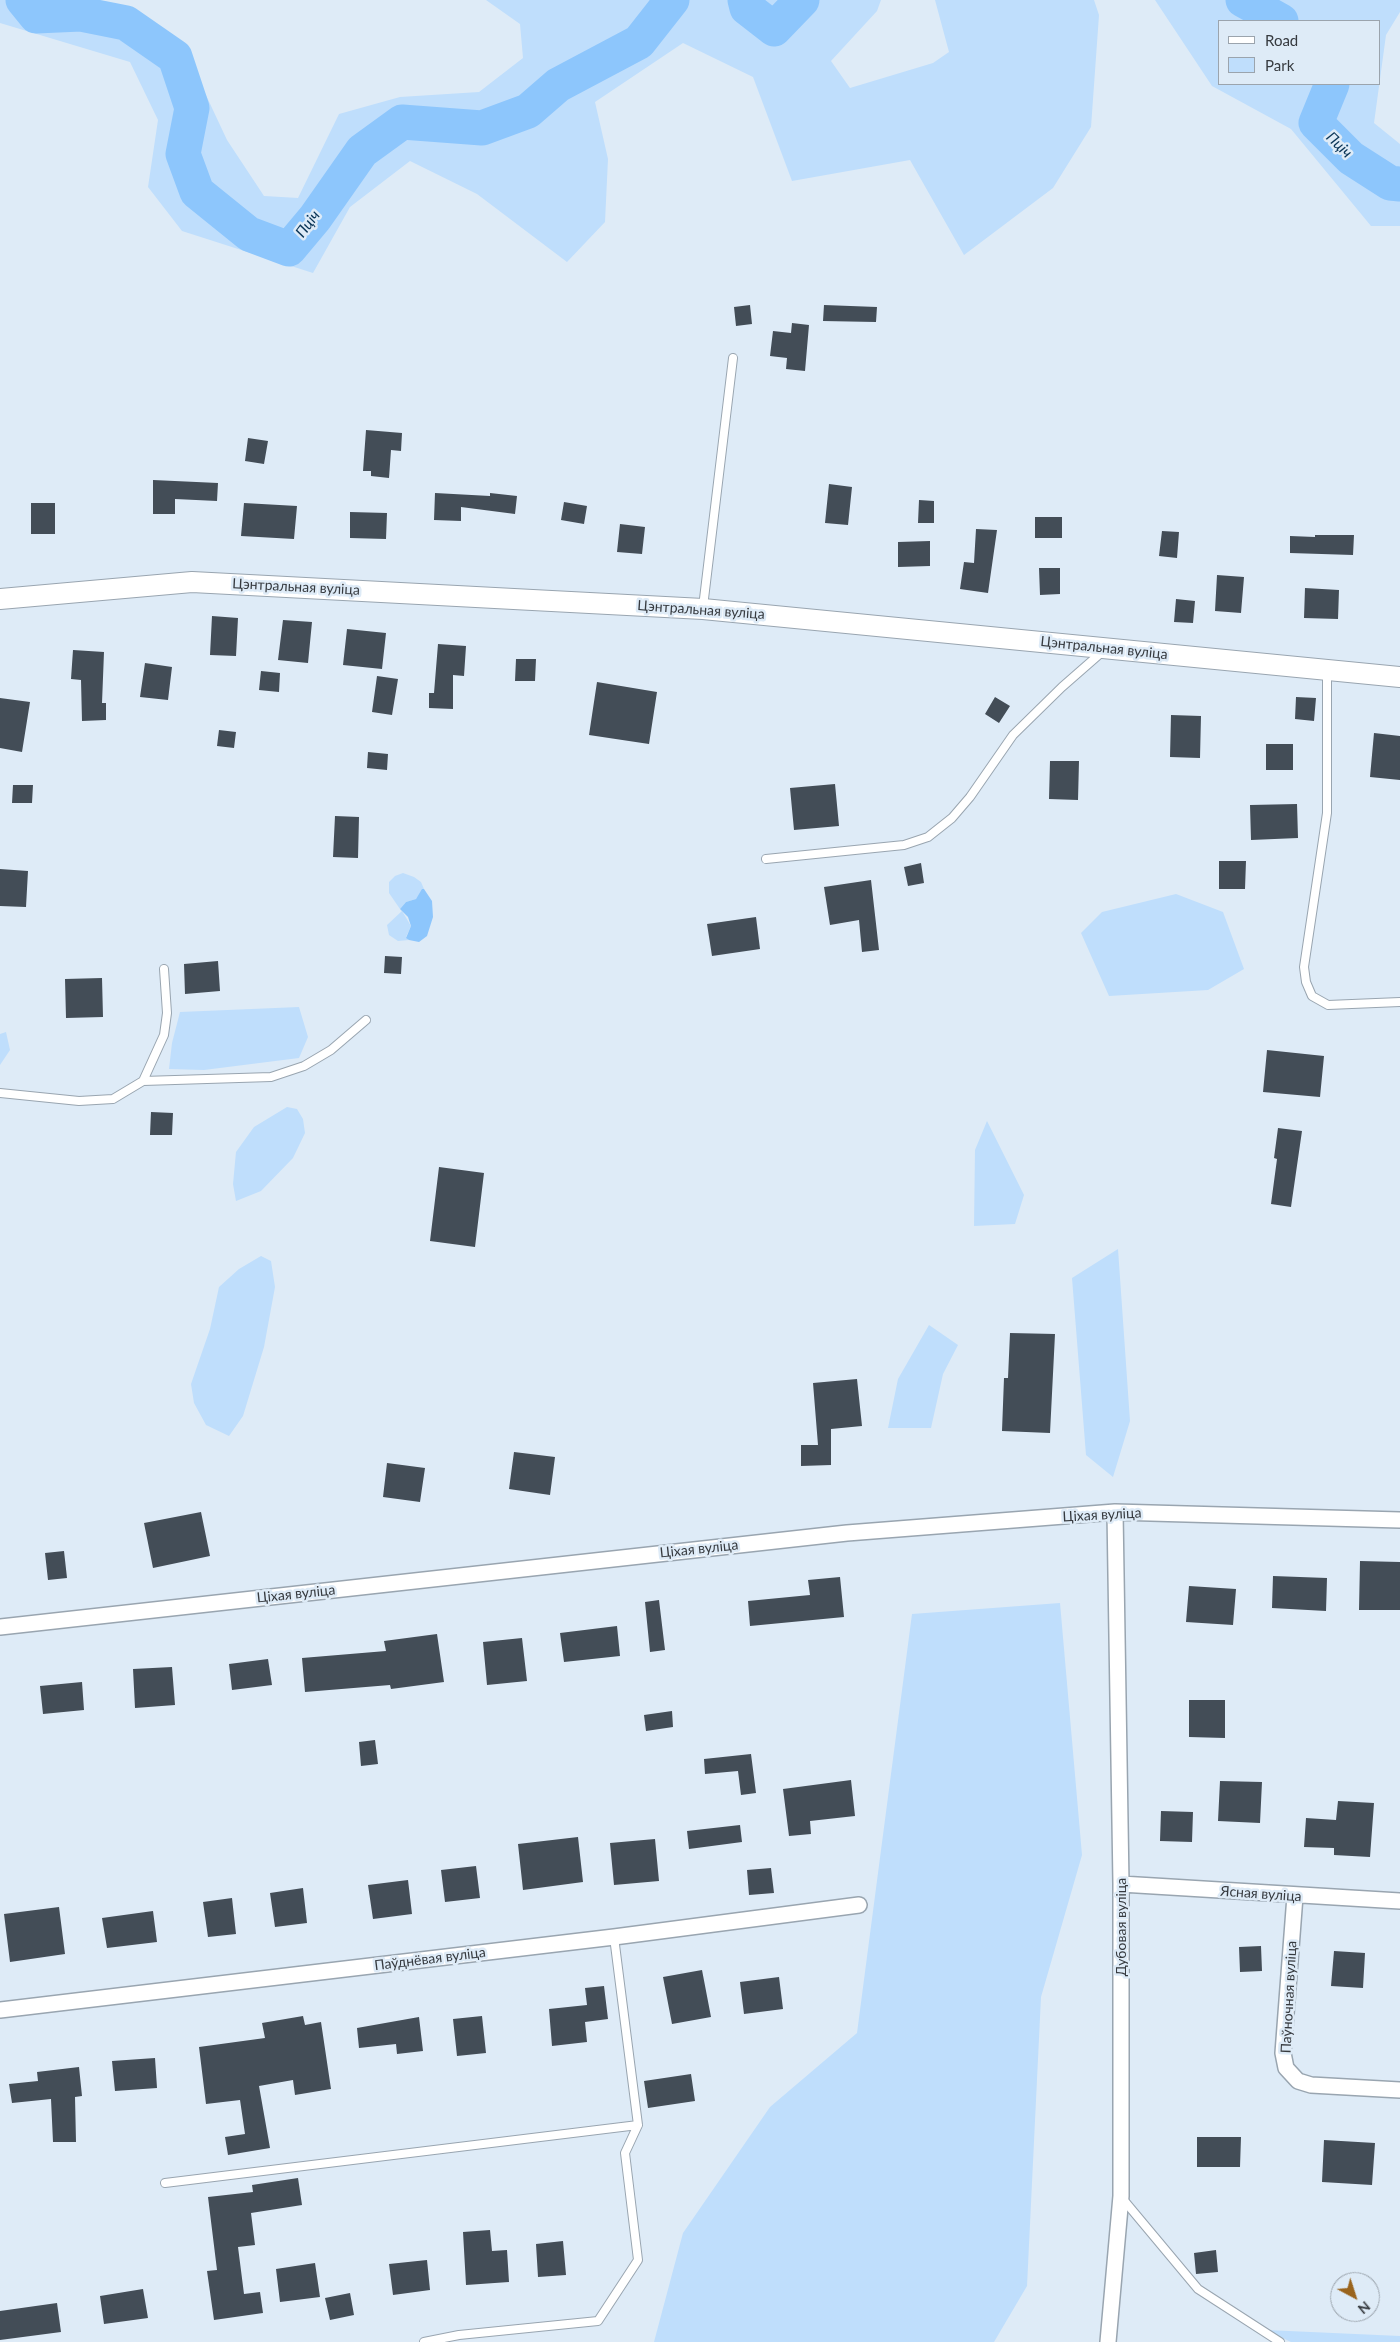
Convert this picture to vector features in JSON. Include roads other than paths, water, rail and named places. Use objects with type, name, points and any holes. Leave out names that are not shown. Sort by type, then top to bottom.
[{"type":"street","name":"Цэнтральная вуліца","points":[[0,598],[192,582],[703,609],[1400,677]]},
{"type":"street","name":"Ціхая вуліца","points":[[0,1626],[837,1534],[1115,1512],[1400,1520]]},
{"type":"street","name":"Дубовая вуліца","points":[[1108,2342],[1121,2196],[1121,1884],[1115,1512]]},
{"type":"street","name":"Ясная вуліца","points":[[1121,1884],[1400,1901]]},
{"type":"street","name":"Паўночная вуліца","points":[[1295,1896],[1283,2053],[1286,2068],[1298,2081],[1311,2085],[1400,2090]]},
{"type":"street","name":"Паўднёвая вуліца","points":[[0,2010],[614,1937],[859,1905]]},
{"type":"lane","points":[[703,609],[733,358]]},
{"type":"lane","points":[[766,859],[904,845],[928,837],[952,818],[970,797],[1012,735],[1062,687],[1106,649]]},
{"type":"lane","points":[[1327,670],[1327,813],[1304,967],[1306,982],[1312,996],[1328,1005],[1400,1002]]},
{"type":"lane","points":[[143,1081],[164,1035],[167,1013],[164,969]]},
{"type":"lane","points":[[0,1093],[79,1101],[113,1099],[143,1081],[271,1077],[304,1066],[331,1050],[366,1020]]},
{"type":"lane","points":[[424,2342],[459,2335],[598,2321],[638,2260],[625,2153],[638,2125],[614,1937]]},
{"type":"lane","points":[[165,2183],[638,2125]]},
{"type":"lane","points":[[1121,2196],[1198,2289],[1280,2342]]},
{"type":"water","points":[[422,889],[424,889],[432,901],[433,917],[427,936],[419,942],[406,938],[411,926],[408,917],[400,909],[406,902],[416,899]]},
{"type":"waterway","name":"Пціч","points":[[23,0],[36,16],[81,14],[126,23],[175,57],[192,108],[183,154],[197,192],[249,234],[289,249],[315,218],[362,151],[402,122],[482,128],[528,111],[558,85],[639,42],[672,0]]},
{"type":"waterway","name":"Пціч","points":[[745,0],[747,8],[774,29],[802,0]]},
{"type":"waterway","name":"Пціч","points":[[1243,0],[1279,20]]},
{"type":"waterway","name":"Пціч","points":[[1332,85],[1316,123],[1351,158],[1390,183],[1400,184]]}]
